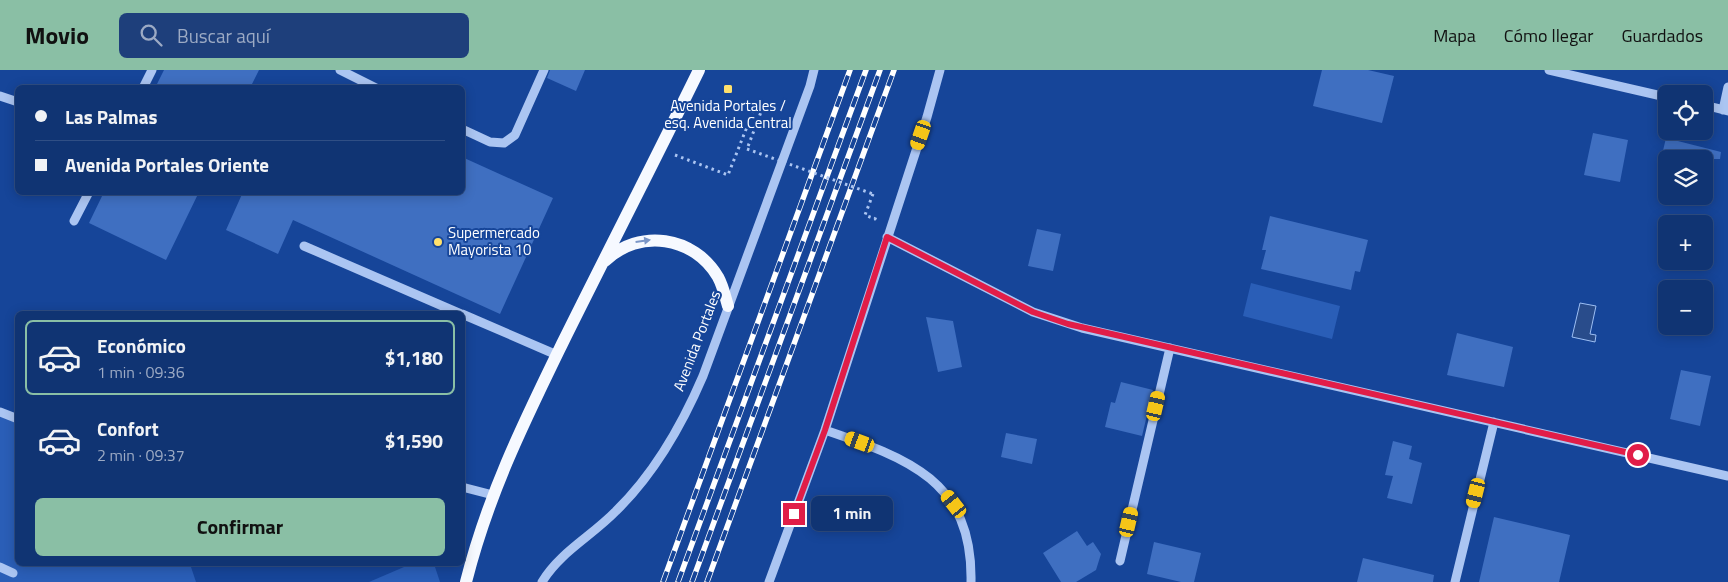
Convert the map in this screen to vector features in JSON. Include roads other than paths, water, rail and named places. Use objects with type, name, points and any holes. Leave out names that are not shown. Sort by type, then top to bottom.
[{"type":"main road","points":[[466,582],[467,560],[505,463],[699,70]]},
{"type":"main road","points":[[602,264],[623,247],[636,242],[649,240],[672,242],[697,254],[708,264],[718,277],[728,306]]},
{"type":"street","points":[[144,85],[152,70]]},
{"type":"street","points":[[340,70],[370,85]]},
{"type":"street","points":[[465,130],[490,142],[504,143],[515,136],[544,70]]},
{"type":"street","name":"Avenida Portales","points":[[542,582],[549,570],[562,557],[616,512],[648,474],[666,448],[694,398],[810,86],[814,70]]},
{"type":"street","points":[[769,582],[825,430],[927,117],[940,70]]},
{"type":"street","points":[[1549,70],[1658,95]]},
{"type":"street","points":[[1725,110],[1728,87]]},
{"type":"street","points":[[0,96],[15,101]]},
{"type":"street","points":[[74,221],[87,195]]},
{"type":"street","points":[[887,237],[1033,312],[1082,328],[1728,476]]},
{"type":"street","points":[[304,246],[455,311]]},
{"type":"street","points":[[465,315],[557,355]]},
{"type":"street","points":[[1120,561],[1170,348]]},
{"type":"street","points":[[0,412],[15,418]]},
{"type":"street","points":[[1455,582],[1494,422]]},
{"type":"street","points":[[825,430],[894,456],[927,476],[942,489],[954,504],[962,521],[970,552],[971,582]]},
{"type":"street","points":[[465,488],[492,494]]},
{"type":"street","points":[[0,567],[13,573]]},
{"type":"railway","points":[[663,582],[850,70]]},
{"type":"railway","points":[[678,582],[866,70]]},
{"type":"railway","points":[[692,582],[880,70]]},
{"type":"railway","points":[[707,582],[894,70]]},
{"type":"place","name":"Avenida Portales / esq. Avenida Central","points":[[728,89]]},
{"type":"place","name":"Supermercado Mayorista 10","points":[[438,242]]}]
